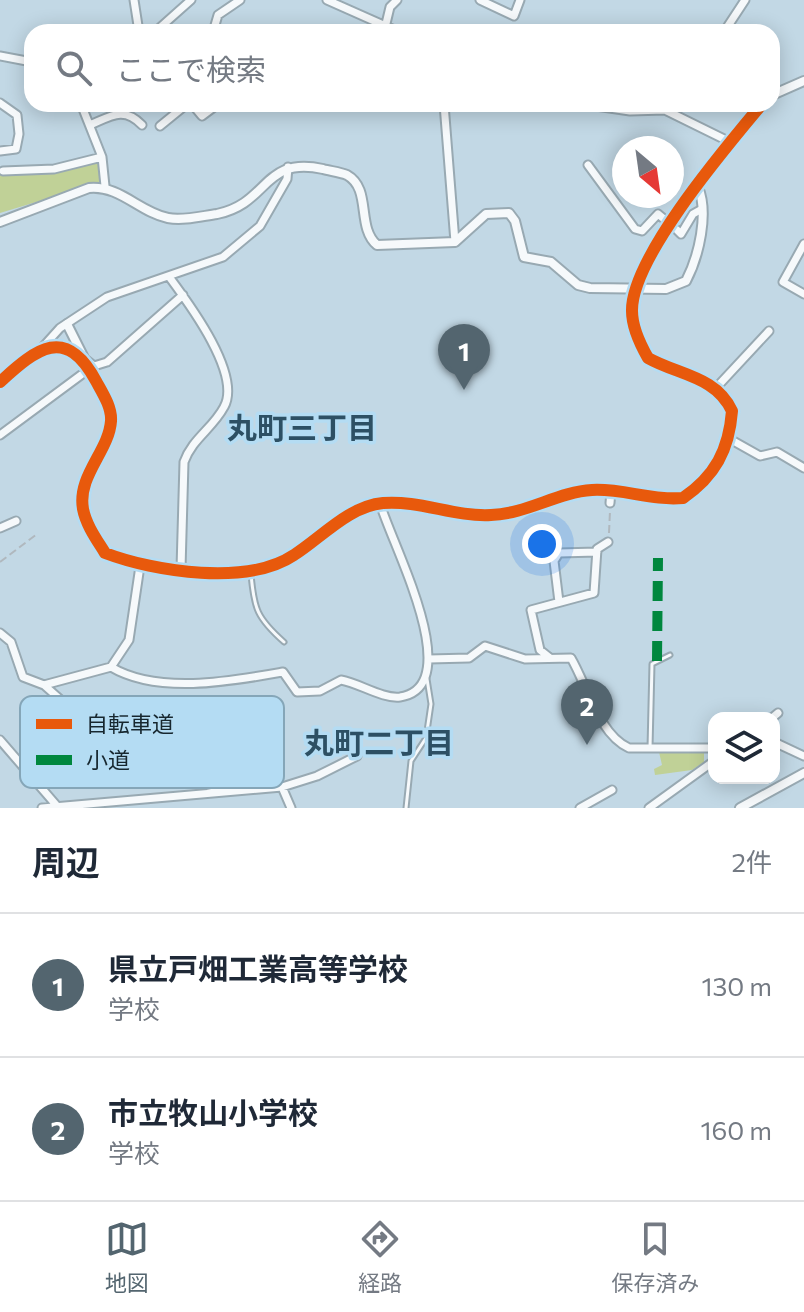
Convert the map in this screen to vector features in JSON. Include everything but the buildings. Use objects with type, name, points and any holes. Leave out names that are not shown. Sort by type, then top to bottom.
[{"type":"street","points":[[134,0],[138,24]]},
{"type":"street","points":[[164,24],[191,0]]},
{"type":"street","points":[[215,24],[218,15],[240,0]]},
{"type":"street","points":[[327,0],[375,24]]},
{"type":"street","points":[[386,24],[390,7],[397,0]]},
{"type":"street","points":[[480,0],[514,16],[520,0]]},
{"type":"street","points":[[729,24],[745,0]]},
{"type":"street","points":[[0,56],[24,60]]},
{"type":"street","points":[[780,92],[804,81]]},
{"type":"street","points":[[0,103],[17,115],[19,134],[16,149],[0,151]]},
{"type":"street","points":[[84,112],[102,157],[105,186]]},
{"type":"street","points":[[90,125],[120,112],[133,116],[142,125]]},
{"type":"street","points":[[160,126],[178,112]]},
{"type":"street","points":[[445,112],[455,242]]},
{"type":"street","points":[[677,112],[730,142]]},
{"type":"street","points":[[67,324],[107,401],[111,421],[84,486],[83,508],[105,553],[140,566],[251,571],[270,569],[360,510],[380,503],[414,503],[458,514],[491,515],[520,512],[589,490],[683,498],[718,466],[728,438],[732,411],[705,381],[648,358],[631,313],[635,287],[649,257],[730,142],[755,112]]},
{"type":"street","points":[[3,171],[54,169],[102,157]]},
{"type":"street","points":[[588,165],[635,229],[642,231],[658,214],[664,219]]},
{"type":"street","points":[[0,222],[89,188],[105,186],[161,216],[191,218],[236,209],[252,200],[274,175],[288,167],[305,166],[346,175],[356,183],[364,229],[377,245],[455,242],[486,214],[509,213],[515,221],[524,257],[551,262],[578,285],[590,288],[666,289],[686,281],[698,247],[702,209],[698,187]]},
{"type":"street","points":[[0,382],[67,324],[107,297],[170,278],[223,257],[246,240],[275,203],[287,179],[288,167]]},
{"type":"street","points":[[677,230],[681,234],[693,214],[702,209]]},
{"type":"street","points":[[803,247],[783,282],[804,294]]},
{"type":"street","points":[[170,278],[183,295],[228,376],[229,397],[222,411],[190,446],[184,462],[181,569]]},
{"type":"street","points":[[42,348],[58,347],[84,358],[94,366],[107,362],[183,295]]},
{"type":"street","points":[[715,389],[769,331]]},
{"type":"street","points":[[0,435],[81,375]]},
{"type":"street","points":[[728,438],[760,456],[777,452],[804,468]]},
{"type":"street","points":[[610,503],[611,491]]},
{"type":"street","points":[[111,667],[123,674],[188,686],[283,672],[297,692],[320,691],[341,680],[394,697],[418,690],[427,679],[428,637],[380,503]]},
{"type":"street","points":[[0,528],[16,521]]},
{"type":"street","points":[[552,659],[540,650],[531,610],[594,593],[597,552],[602,543],[608,542]]},
{"type":"street","points":[[559,602],[554,561],[559,553],[597,552]]},
{"type":"street","points":[[44,685],[111,667],[129,640],[140,566]]},
{"type":"street","points":[[0,633],[11,642],[23,677],[44,685],[56,696]]},
{"type":"street","points":[[429,659],[469,658],[485,646],[525,659],[571,658],[595,707],[619,743],[629,748],[708,748]]},
{"type":"street","points":[[0,740],[20,763]]},
{"type":"street","points":[[780,745],[804,756]]},
{"type":"street","points":[[284,786],[317,776],[357,756]]},
{"type":"street","points":[[649,808],[708,765]]},
{"type":"street","points":[[740,808],[804,773]]},
{"type":"street","points":[[42,788],[58,807]]},
{"type":"street","points":[[216,788],[229,791]]},
{"type":"street","points":[[42,808],[269,788]]},
{"type":"street","points":[[282,788],[291,808]]},
{"type":"street","points":[[580,808],[612,790]]},
{"type":"lane","points":[[251,571],[253,605],[263,623],[284,642]]},
{"type":"lane","points":[[650,748],[652,664],[670,655]]},
{"type":"lane","points":[[406,808],[411,761],[426,738],[431,704],[427,679]]},
{"type":"path","points":[[608,542],[610,503]]},
{"type":"path","points":[[0,562],[37,534]]},
{"type":"green space","points":[[99,163],[99,183],[0,213],[0,174]]},
{"type":"green space","points":[[659,752],[704,753],[704,762],[692,770],[655,775],[654,769],[662,765]]},
{"type":"marked path","points":[[657,661],[658,558]]},
{"type":"cycle path","points":[[0,382],[26,360],[51,348],[74,353],[85,364],[106,400],[111,421],[105,443],[85,486],[83,509],[105,553],[149,566],[227,573],[275,565],[294,555],[347,516],[383,503],[491,515],[592,490],[683,498],[704,481],[718,461],[728,438],[732,411],[725,399],[706,383],[648,358],[633,323],[636,289],[663,233],[755,112]]},
{"type":"place","name":"県立戸畑工業高等学校","points":[[464,390]]},
{"type":"place","name":"市立牧山小学校","points":[[587,745]]},
{"type":"district","name":"丸町三丁目","points":[[302,426]]},
{"type":"district","name":"丸町二丁目","points":[[379,741]]}]
